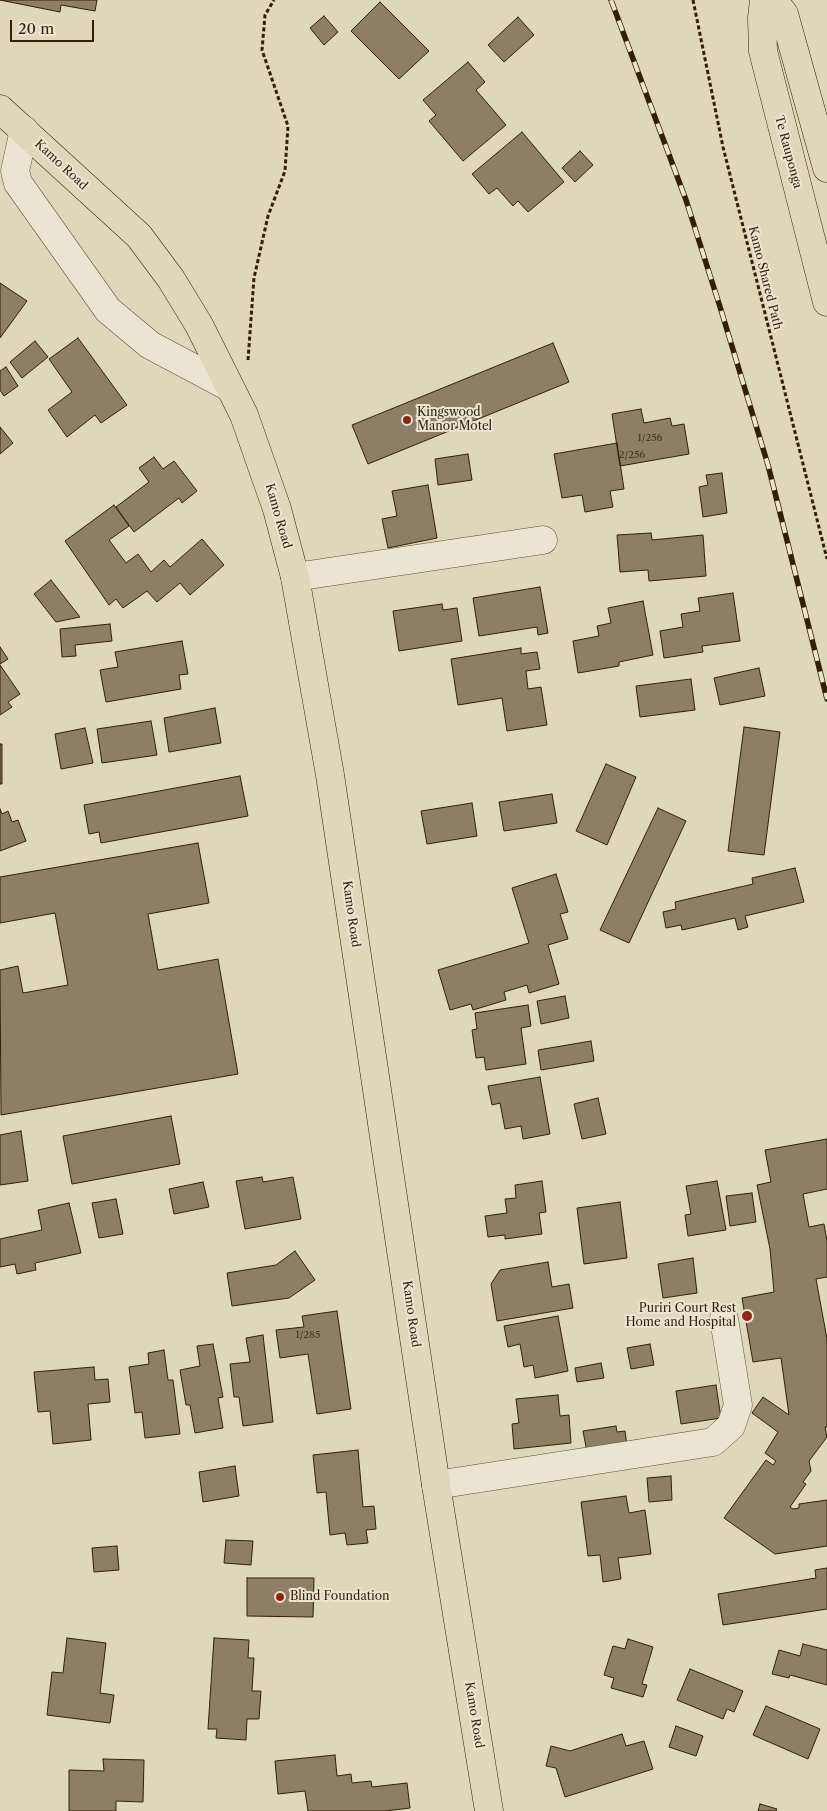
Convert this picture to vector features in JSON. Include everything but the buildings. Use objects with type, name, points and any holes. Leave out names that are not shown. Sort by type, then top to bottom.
[{"type":"main road","name":"Te Rauponga","points":[[764,0],[762,18],[763,51],[827,302]]},
{"type":"main road","points":[[773,0],[784,14],[827,168]]},
{"type":"main road","name":"Kamo Road","points":[[1,111],[138,236],[180,295],[199,325],[229,387],[257,449],[277,509],[295,577],[330,775],[436,1485],[489,1811]]},
{"type":"lane","points":[[24,130],[15,171],[18,183],[108,310],[150,345],[229,387]]},
{"type":"lane","points":[[295,577],[543,540]]},
{"type":"lane","points":[[436,1485],[713,1442],[731,1426],[738,1405],[724,1320]]},
{"type":"path","points":[[248,366],[254,278],[268,216],[285,171],[288,126],[262,50],[265,15],[274,0]]},
{"type":"path","name":"Kamo Shared Path","points":[[693,0],[723,147],[827,559]]},
{"type":"railway","points":[[611,0],[686,200],[721,310],[768,465],[827,699]]},
{"type":"place","name":"Kingswood Manor Motel","points":[[407,420]]},
{"type":"place","name":"Puriri Court Rest Home and Hospital","points":[[747,1316]]},
{"type":"place","name":"Blind Foundation","points":[[280,1597]]}]
